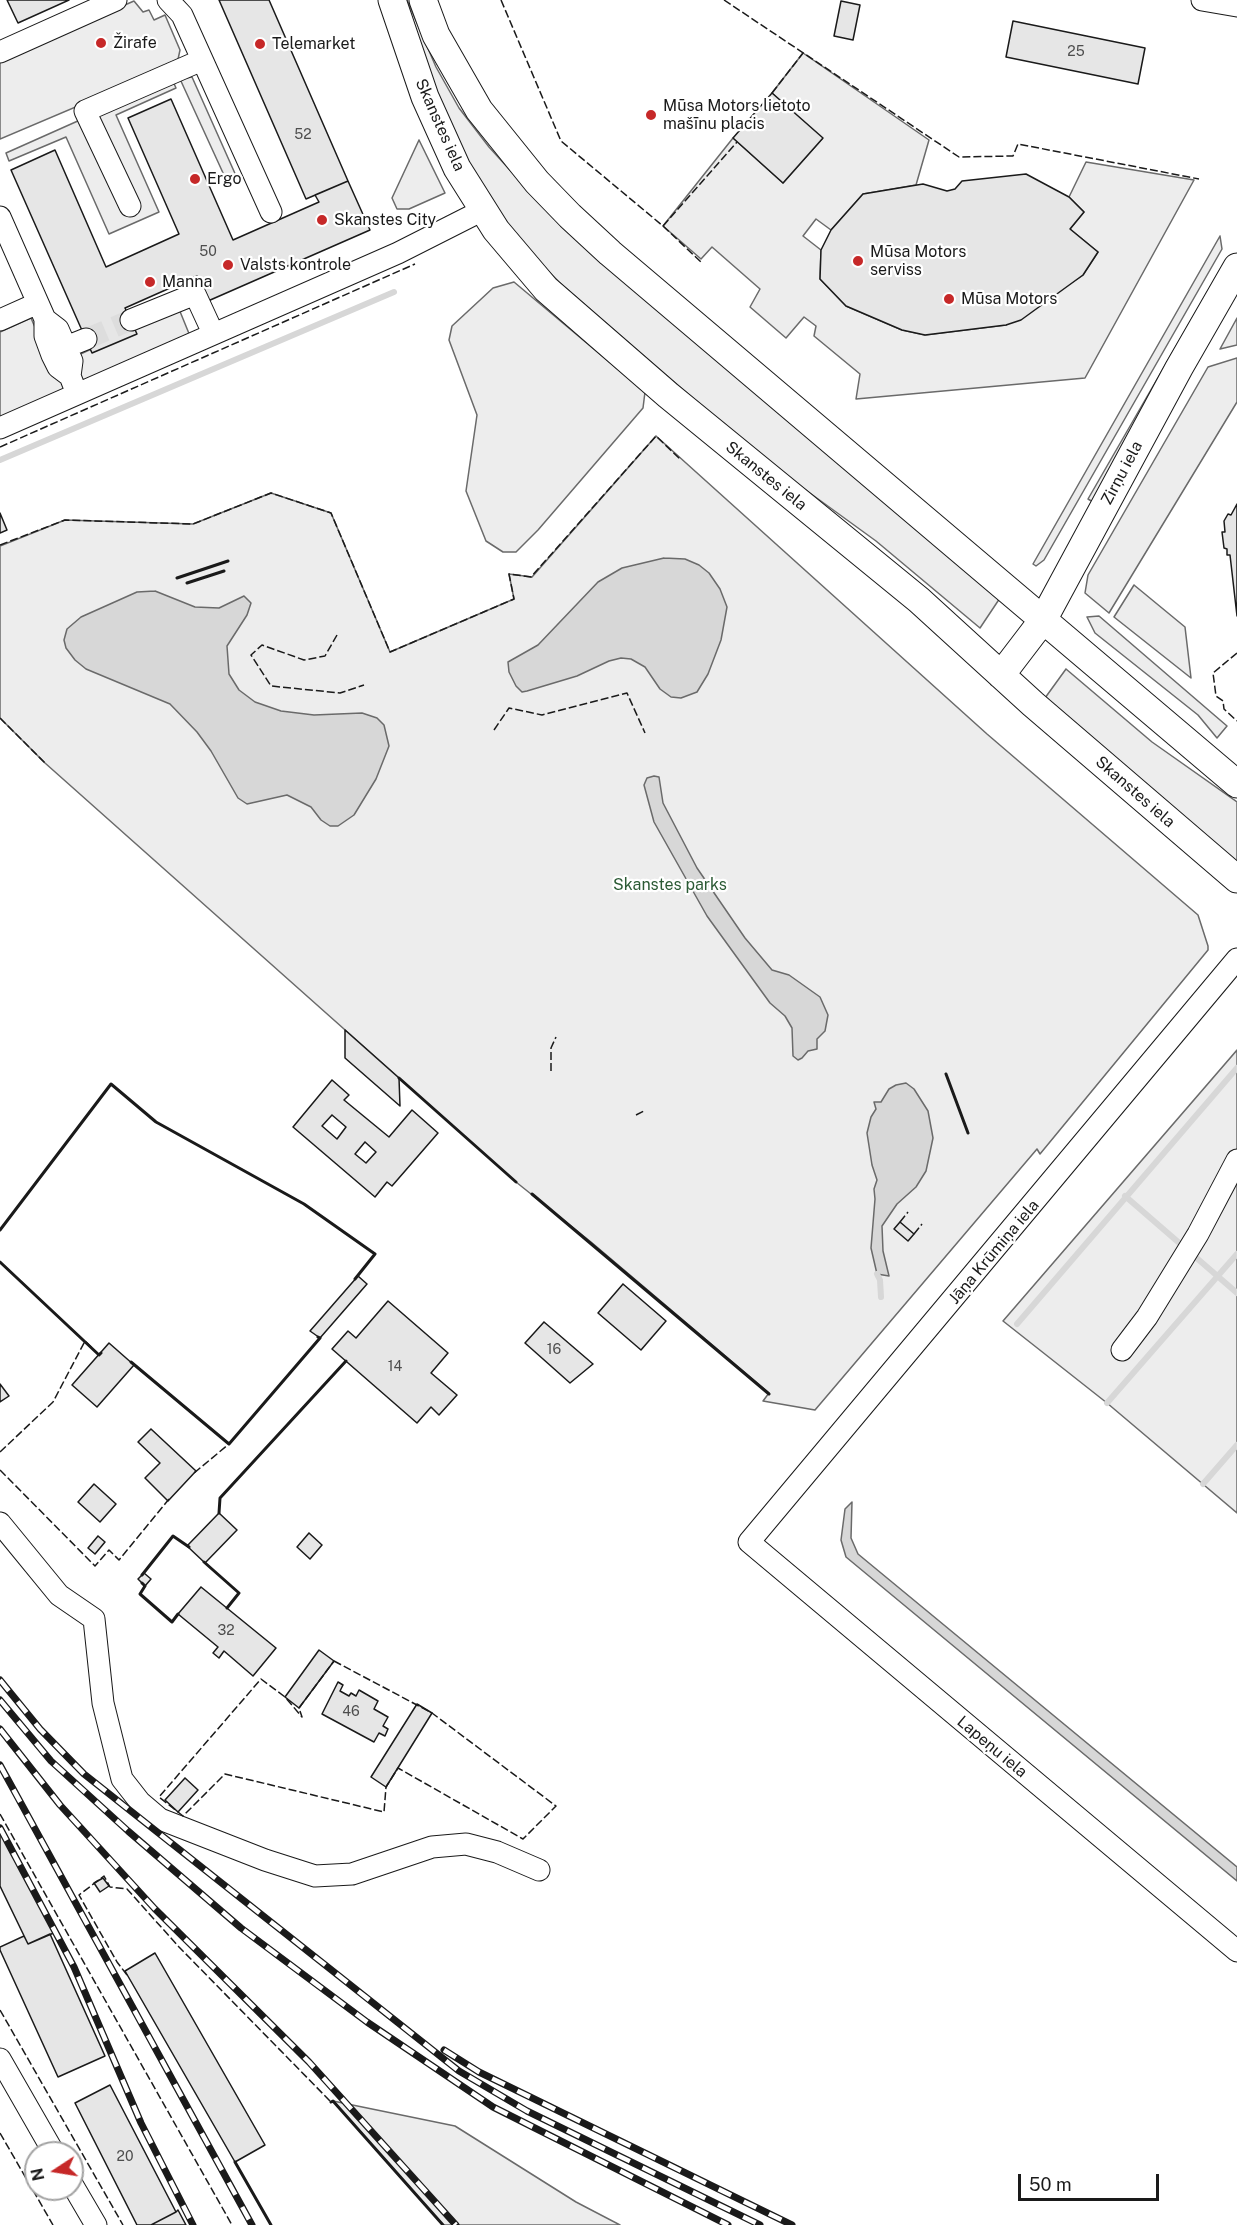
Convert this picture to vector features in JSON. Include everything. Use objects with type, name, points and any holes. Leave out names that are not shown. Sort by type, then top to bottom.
[{"type":"main road","name":"Skanstes iela","points":[[393,0],[440,133],[483,210],[520,260],[573,314],[781,489],[919,600],[1001,675],[1237,879]]},
{"type":"main road","points":[[423,0],[436,35],[479,110],[514,156],[570,216],[610,253],[1237,784]]},
{"type":"main road","name":"Zirņu iela","points":[[1001,675],[1043,620],[1179,368],[1237,267]]},
{"type":"street","points":[[0,52],[116,0]]},
{"type":"street","points":[[168,0],[182,15],[271,212]]},
{"type":"street","points":[[1202,0],[1237,6]]},
{"type":"street","points":[[130,206],[85,111],[202,60]]},
{"type":"street","points":[[0,428],[73,385],[213,333],[398,253],[483,210]]},
{"type":"street","points":[[0,217],[42,311],[45,336],[52,355],[58,367],[73,385]]},
{"type":"street","points":[[131,320],[195,294],[213,333]]},
{"type":"street","points":[[42,311],[58,329],[72,361],[73,385]]},
{"type":"street","points":[[0,320],[42,311]]},
{"type":"street","points":[[66,347],[86,339]]},
{"type":"street","name":"Jāņa Krūmiņa iela","points":[[749,1542],[1237,959]]},
{"type":"street","points":[[1122,1350],[1147,1317],[1198,1234],[1237,1160]]},
{"type":"street","points":[[0,1523],[59,1595],[94,1619],[103,1703],[122,1779],[140,1802],[160,1819],[265,1860],[315,1876],[352,1874],[432,1847],[466,1844],[497,1852],[539,1870]]},
{"type":"street","name":"Lapeņu iela","points":[[749,1542],[1237,1951]]},
{"type":"street","points":[[0,2059],[47,2141]]},
{"type":"street","points":[[82,2201],[96,2225]]},
{"type":"shaded area","points":[[402,0],[407,0],[436,67],[459,108],[489,147],[538,201],[1000,598],[980,628],[876,541],[763,459],[559,282],[522,244],[483,188],[451,130]]},
{"type":"shaded area","points":[[134,1],[143,12],[149,10],[154,20],[165,15],[180,50],[177,64],[0,139],[0,59]]},
{"type":"shaded area","points":[[803,53],[929,140],[916,185],[863,194],[831,230],[816,219],[803,236],[821,250],[820,279],[846,306],[902,330],[925,335],[1006,325],[1083,275],[1098,252],[1070,229],[1084,212],[1069,197],[1086,162],[1194,180],[1085,378],[856,399],[860,374],[814,336],[816,326],[804,317],[786,338],[750,307],[760,289],[712,247],[701,259],[663,226],[733,138],[783,183],[822,139],[772,93]]},
{"type":"shaded area","points":[[192,77],[237,178],[229,186],[180,79]]},
{"type":"shaded area","points":[[172,79],[176,88],[116,115],[159,212],[109,234],[66,137],[9,161],[6,153]]},
{"type":"shaded area","points":[[419,140],[445,193],[409,209],[397,209],[392,198]]},
{"type":"shaded area","points":[[1220,236],[1222,249],[1044,560],[1036,566],[1033,564]]},
{"type":"shaded area","points":[[1224,263],[1093,502],[1088,499]]},
{"type":"shaded area","points":[[514,282],[645,392],[643,408],[538,530],[516,552],[503,552],[486,541],[466,491],[477,415],[449,340],[452,326],[493,288]]},
{"type":"shaded area","points":[[179,309],[190,336],[0,420],[0,332],[31,318],[52,367]]},
{"type":"shaded area","points":[[1237,318],[1237,345],[1220,349]]},
{"type":"shaded area","points":[[1237,358],[1237,402],[1109,613],[1085,593],[1088,575],[1208,367]]},
{"type":"shaded area","name":"Skanstes parks","points":[[656,436],[987,734],[1198,915],[1208,946],[1208,950],[1040,1154],[1037,1149],[815,1410],[763,1401],[769,1393],[591,1242],[516,1182],[45,763],[0,718],[0,546],[65,520],[193,524],[271,493],[331,513],[390,652],[514,599],[509,574],[532,577]]},
{"type":"shaded area","points":[[664,558],[685,559],[699,565],[709,573],[720,589],[727,607],[721,640],[708,674],[697,692],[681,698],[671,697],[660,689],[645,667],[631,659],[621,658],[577,676],[527,691],[522,692],[516,686],[509,672],[508,662],[538,645],[598,582],[622,568]]},
{"type":"shaded area","points":[[1134,585],[1185,627],[1191,678],[1114,617]]},
{"type":"shaded area","points":[[155,591],[195,607],[219,608],[244,596],[251,603],[247,615],[227,646],[229,674],[239,690],[255,702],[281,711],[314,715],[362,713],[377,718],[384,725],[389,746],[376,779],[354,815],[338,826],[330,826],[321,820],[311,807],[287,795],[247,804],[238,798],[211,751],[197,732],[170,704],[86,669],[66,648],[64,640],[67,629],[81,617],[137,592]]},
{"type":"shaded area","points":[[1099,616],[1227,726],[1217,738],[1198,715],[1095,633],[1087,617]]},
{"type":"shaded area","points":[[1066,669],[1152,742],[1237,802],[1237,863],[1045,698]]},
{"type":"shaded area","points":[[659,777],[663,803],[697,868],[745,938],[772,970],[789,975],[820,997],[828,1015],[825,1031],[817,1039],[817,1049],[808,1051],[802,1058],[798,1060],[793,1056],[792,1028],[785,1016],[770,1003],[707,916],[654,822],[644,785],[647,778]]},
{"type":"shaded area","points":[[1237,1050],[1237,1513],[1107,1403],[1003,1321]]},
{"type":"shaded area","points":[[906,1083],[914,1089],[928,1111],[933,1138],[926,1171],[916,1187],[897,1204],[882,1226],[883,1251],[889,1276],[877,1274],[871,1248],[874,1189],[877,1180],[867,1133],[871,1117],[876,1109],[874,1102],[881,1102],[889,1089]]},
{"type":"shaded area","points":[[852,1502],[851,1538],[858,1554],[1237,1867],[1237,1881],[846,1557],[841,1540],[845,1509]]},
{"type":"shaded area","points":[[333,2101],[455,2126],[576,2202],[620,2225],[443,2225]]},
{"type":"building","points":[[7,0],[69,0],[18,23]]},
{"type":"building","points":[[219,0],[269,0],[348,181],[306,199]]},
{"type":"building","points":[[841,1],[860,5],[853,40],[834,36]]},
{"type":"building","points":[[1013,21],[1145,48],[1138,84],[1006,57]]},
{"type":"building","points":[[772,93],[823,138],[783,183],[733,138]]},
{"type":"building","name":"Skanstes City","points":[[171,99],[233,240],[319,202],[315,195],[348,181],[370,230],[208,301],[197,276],[125,308],[137,334],[92,353],[11,170],[55,150],[106,267],[179,234],[128,118]]},
{"type":"building","points":[[1026,174],[1069,197],[1084,212],[1070,229],[1098,252],[1083,275],[1021,320],[1006,325],[925,335],[902,330],[846,306],[820,279],[821,250],[831,230],[863,194],[923,184],[947,191],[955,189],[962,181]]},
{"type":"building","points":[[1237,504],[1237,616],[1230,555],[1227,555],[1227,549],[1224,548],[1222,532],[1225,532],[1224,521],[1228,514],[1231,515]]},
{"type":"building","points":[[0,513],[7,530],[0,533]]},
{"type":"building","points":[[345,1030],[399,1078],[400,1106],[345,1058]]},
{"type":"building","points":[[332,1080],[349,1095],[344,1100],[389,1137],[412,1110],[438,1133],[392,1186],[387,1182],[375,1197],[293,1127]],"holes":[[[332,1115],[346,1127],[337,1139],[322,1126]],[[365,1142],[376,1152],[366,1163],[355,1154]]]},
{"type":"building","points":[[900,1222],[914,1234],[908,1241],[894,1229]]},
{"type":"building","points":[[358,1276],[367,1284],[320,1338],[310,1331]]},
{"type":"building","points":[[623,1284],[666,1321],[641,1350],[598,1313]]},
{"type":"building","points":[[388,1301],[448,1353],[431,1373],[457,1395],[439,1415],[431,1407],[417,1423],[332,1349],[348,1331],[356,1338]]},
{"type":"building","points":[[544,1322],[593,1364],[570,1383],[525,1343]]},
{"type":"building","points":[[109,1343],[134,1365],[97,1407],[72,1385]]},
{"type":"building","points":[[0,1384],[9,1396],[0,1402]]},
{"type":"building","points":[[151,1429],[196,1471],[168,1501],[145,1478],[160,1463],[138,1442]]},
{"type":"building","points":[[94,1484],[116,1504],[100,1522],[78,1502]]},
{"type":"building","points":[[219,1513],[237,1530],[205,1563],[187,1546]]},
{"type":"building","points":[[309,1533],[322,1545],[310,1559],[297,1547]]},
{"type":"building","points":[[98,1536],[105,1542],[95,1554],[88,1548]]},
{"type":"building","points":[[144,1573],[151,1579],[145,1586],[138,1579]]},
{"type":"building","points":[[201,1587],[276,1648],[253,1676],[224,1651],[219,1658],[213,1653],[218,1647],[178,1614]]},
{"type":"building","points":[[319,1650],[334,1661],[299,1708],[285,1697]]},
{"type":"building","points":[[338,1682],[343,1685],[340,1691],[349,1696],[351,1693],[356,1696],[359,1690],[378,1701],[374,1709],[388,1717],[383,1726],[388,1729],[385,1736],[379,1733],[374,1742],[322,1714]]},
{"type":"building","points":[[417,1704],[432,1713],[386,1787],[371,1777]]},
{"type":"building","points":[[185,1778],[198,1790],[178,1812],[165,1800]]},
{"type":"building","points":[[0,1829],[56,1932],[28,1944],[0,1886]]},
{"type":"building","points":[[103,1878],[109,1886],[100,1892],[94,1883]]},
{"type":"building","points":[[50,1934],[105,2056],[58,2077],[0,1950],[0,1947],[24,1936],[28,1944]]},
{"type":"building","points":[[155,1953],[265,2145],[235,2162],[125,1971]]},
{"type":"building","points":[[110,2085],[176,2212],[151,2225],[137,2225],[75,2103]]},
{"type":"building","points":[[178,2210],[186,2225],[151,2225],[176,2212]]},
{"type":"waterway","points":[[0,460],[394,292]]},
{"type":"waterway","points":[[1017,1324],[1237,1068]]},
{"type":"waterway","points":[[1125,1196],[1237,1293]]},
{"type":"waterway","points":[[1107,1403],[1237,1254]]},
{"type":"waterway","points":[[877,1274],[880,1280],[881,1297]]},
{"type":"waterway","points":[[1203,1484],[1237,1445]]},
{"type":"tunnel","points":[[86,339],[131,320]]},
{"type":"railway","points":[[0,1680],[40,1729],[84,1774],[459,2071],[527,2111],[760,2225]]},
{"type":"railway","points":[[0,1700],[51,1761],[128,1831],[241,1928],[367,2022],[493,2107],[728,2225]]},
{"type":"railway","points":[[0,1729],[60,1805],[155,1909],[309,2062],[456,2225]]},
{"type":"railway","points":[[0,1765],[252,2225]]},
{"type":"railway","points":[[0,1828],[74,1967],[141,2123],[193,2225]]},
{"type":"railway","points":[[444,2050],[479,2072],[792,2225]]},
{"type":"fence","points":[[501,0],[561,141],[663,226],[702,263]]},
{"type":"fence","points":[[724,0],[959,157],[1013,156],[1018,144],[1199,179]]},
{"type":"fence","points":[[772,93],[803,53]]},
{"type":"fence","points":[[663,226],[737,142]]},
{"type":"fence","points":[[0,447],[415,264]]},
{"type":"fence","points":[[0,545],[65,520],[193,524],[271,493],[331,513],[390,652],[514,599],[509,574],[531,577],[656,436],[680,459]]},
{"type":"fence","points":[[337,635],[325,656],[304,660],[262,645],[251,655],[271,686],[340,693],[364,685]]},
{"type":"fence","points":[[1237,653],[1213,673],[1216,696],[1223,701],[1224,709],[1237,721]]},
{"type":"fence","points":[[494,730],[509,708],[542,715],[627,693],[645,733]]},
{"type":"fence","points":[[0,718],[45,763]]},
{"type":"fence","points":[[551,1071],[551,1048],[556,1037]]},
{"type":"fence","points":[[636,1115],[644,1111]]},
{"type":"fence","points":[[900,1222],[908,1212]]},
{"type":"fence","points":[[914,1234],[922,1224]]},
{"type":"fence","points":[[0,1452],[53,1402],[85,1341],[99,1355],[101,1353]]},
{"type":"fence","points":[[131,1362],[229,1444],[194,1473]]},
{"type":"fence","points":[[0,1470],[95,1566],[109,1550],[119,1560],[169,1499]]},
{"type":"fence","points":[[334,1661],[432,1713],[556,1806],[523,1839],[398,1768],[386,1787],[384,1812],[225,1774],[183,1816],[159,1797],[261,1679],[285,1697],[302,1717],[299,1708],[334,1661]]},
{"type":"fence","points":[[0,1814],[232,2225]]},
{"type":"fence","points":[[127,1975],[117,1962],[79,1895],[104,1876],[110,1887],[127,1889],[179,1947],[331,2102]]},
{"type":"fence","points":[[0,2010],[123,2225]]},
{"type":"fence","points":[[0,2133],[53,2225]]},
{"type":"wall","points":[[177,578],[228,561]]},
{"type":"wall","points":[[187,583],[224,571]]},
{"type":"wall","points":[[946,1074],[968,1133]]},
{"type":"wall","points":[[399,1078],[516,1182]]},
{"type":"wall","points":[[0,1230],[111,1084],[156,1122],[304,1204],[375,1254],[355,1279]]},
{"type":"wall","points":[[532,1194],[769,1394]]},
{"type":"wall","points":[[0,1262],[99,1355],[101,1353]]},
{"type":"wall","points":[[131,1362],[229,1444],[320,1338],[318,1337]]},
{"type":"wall","points":[[219,1513],[220,1498],[346,1361]]},
{"type":"wall","points":[[142,1575],[173,1536],[189,1547]]},
{"type":"wall","points":[[204,1562],[239,1593],[227,1608]]},
{"type":"wall","points":[[142,1583],[145,1586],[140,1594],[172,1622],[178,1614]]},
{"type":"wall","points":[[331,2102],[333,2101],[443,2225]]},
{"type":"wall","points":[[235,2162],[271,2225]]},
{"type":"place","name":"Žirafe","points":[[101,43]]},
{"type":"place","name":"Telemarket","points":[[260,44]]},
{"type":"place","name":"Mūsa Motors lietoto mašīnu placis","points":[[651,115]]},
{"type":"place","name":"Ergo","points":[[195,179]]},
{"type":"place","name":"Skanstes City","points":[[322,220]]},
{"type":"place","name":"Mūsa Motors serviss","points":[[858,261]]},
{"type":"place","name":"Valsts kontrole","points":[[228,265]]},
{"type":"place","name":"Manna","points":[[150,282]]},
{"type":"place","name":"Mūsa Motors","points":[[949,299]]}]
